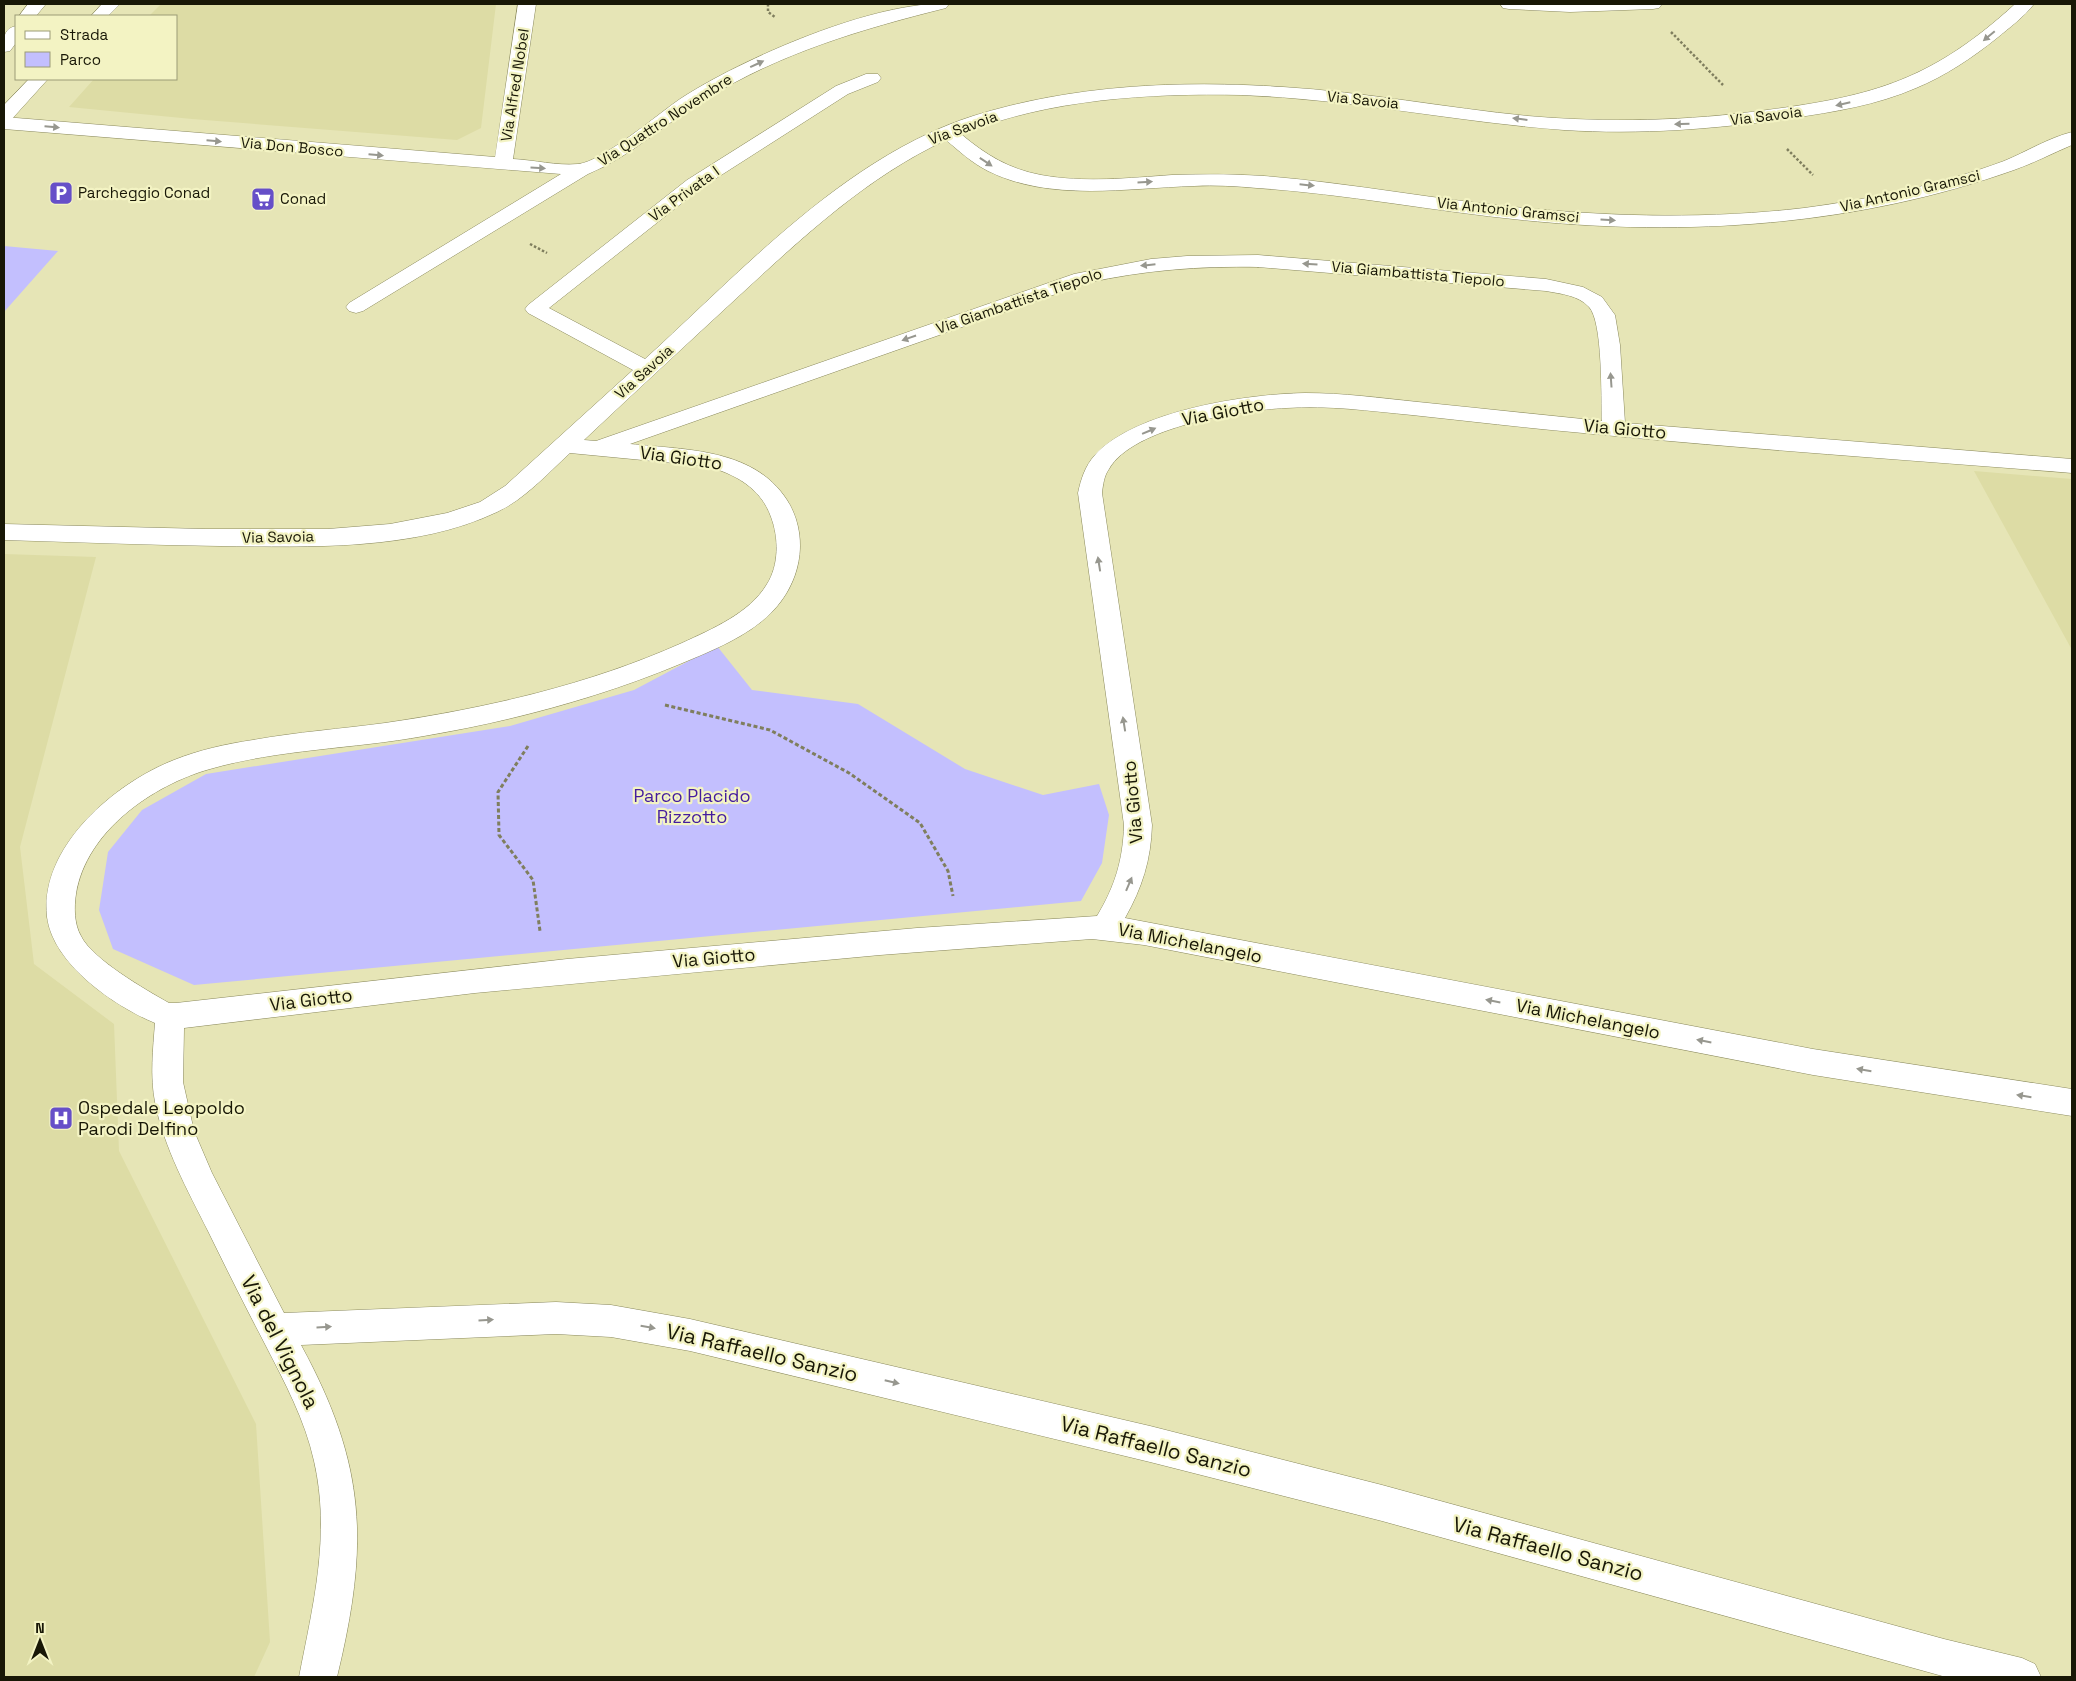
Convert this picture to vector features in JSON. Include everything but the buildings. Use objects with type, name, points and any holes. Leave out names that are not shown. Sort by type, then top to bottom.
[{"type":"street","points":[[28,15],[37,4]]},
{"type":"street","points":[[100,15],[111,4]]},
{"type":"street","name":"Via Alfred Nobel","points":[[503,166],[527,4]]},
{"type":"street","name":"Via Quattro Novembre","points":[[356,307],[581,170],[601,162],[699,95],[745,69],[790,49],[860,25],[940,4]]},
{"type":"street","points":[[1509,4],[1570,7],[1647,4]]},
{"type":"street","name":"Via Savoia","points":[[4,532],[289,538],[375,534],[461,517],[498,502],[531,477],[789,239],[849,190],[899,155],[948,132],[1005,113],[1058,100],[1115,93],[1171,90],[1289,92],[1565,124],[1672,124],[1756,118],[1862,100],[1912,83],[1975,47],[2025,4]]},
{"type":"street","points":[[4,47],[15,32]]},
{"type":"street","name":"Via Privata I","points":[[647,370],[535,309],[694,184],[842,90],[872,78]]},
{"type":"street","points":[[4,116],[38,80]]},
{"type":"street","name":"Via Don Bosco","points":[[4,122],[503,166],[581,170]]},
{"type":"street","name":"Via Antonio Gramsci","points":[[948,132],[997,169],[1041,180],[1092,184],[1204,180],[1257,181],[1313,186],[1523,214],[1646,220],[1787,214],[1896,197],[1999,170],[2042,153],[2072,138]]},
{"type":"street","name":"Via Giambattista Tiepolo","points":[[596,448],[1081,278],[1138,266],[1198,261],[1262,261],[1327,266],[1546,285],[1578,292],[1599,304],[1607,322],[1614,429]]},
{"type":"street","name":"Via Giotto","points":[[564,445],[705,459],[726,463],[755,476],[776,501],[787,532],[789,550],[786,570],[777,592],[765,606],[746,620],[705,642],[632,674],[581,691],[515,708],[432,725],[207,759],[161,777],[127,798],[104,817],[76,853],[61,890],[60,909],[62,925],[69,943],[80,957],[95,970],[170,1017],[545,973],[962,936],[1105,927],[1131,879],[1137,862],[1137,807],[1091,511],[1090,493],[1093,477],[1102,460],[1135,436],[1167,424],[1217,410],[1270,402],[1337,401],[1614,429],[2072,466]]},
{"type":"street","name":"Via Michelangelo","points":[[1105,927],[1826,1064],[2072,1103]]},
{"type":"street","name":"Via del Vignola","points":[[170,1017],[168,1074],[171,1102],[178,1129],[198,1177],[308,1391],[322,1426],[332,1461],[340,1506],[333,1602],[318,1677]]},
{"type":"street","name":"Via Raffaello Sanzio","points":[[275,1330],[556,1318],[611,1321],[690,1335],[1150,1444],[1382,1503],[1925,1653],[2022,1677]]},
{"type":"path","points":[[492,225],[583,271]]},
{"type":"path","points":[[659,705],[669,704],[770,730],[849,773],[920,822],[948,871],[962,936]]},
{"type":"path","points":[[529,744],[498,792],[498,835],[533,880],[545,973]]},
{"type":"shaded area","points":[[161,4],[496,4],[481,128],[457,140],[192,119],[69,107],[93,80],[178,80],[178,15],[150,15]]},
{"type":"shaded area","points":[[1974,471],[2072,479],[2072,650]]},
{"type":"shaded area","name":"Ospedale Leopoldo Parodi Delfino","points":[[4,554],[96,557],[20,847],[34,964],[114,1024],[119,1151],[256,1424],[270,1642],[254,1677],[4,1677]]},
{"type":"green space","points":[[4,246],[58,251],[4,312]]},
{"type":"green space","name":"Parco Placido Rizzotto","points":[[717,646],[752,690],[858,704],[965,769],[1043,795],[1099,784],[1109,815],[1102,863],[1081,901],[194,985],[113,949],[99,910],[108,852],[142,810],[206,774],[510,726],[634,690]]},
{"type":"place","name":"Parcheggio Conad","points":[[61,193]]},
{"type":"place","name":"Conad","points":[[263,199]]},
{"type":"place","name":"Ospedale Leopoldo Parodi Delfino","points":[[61,1118]]}]
